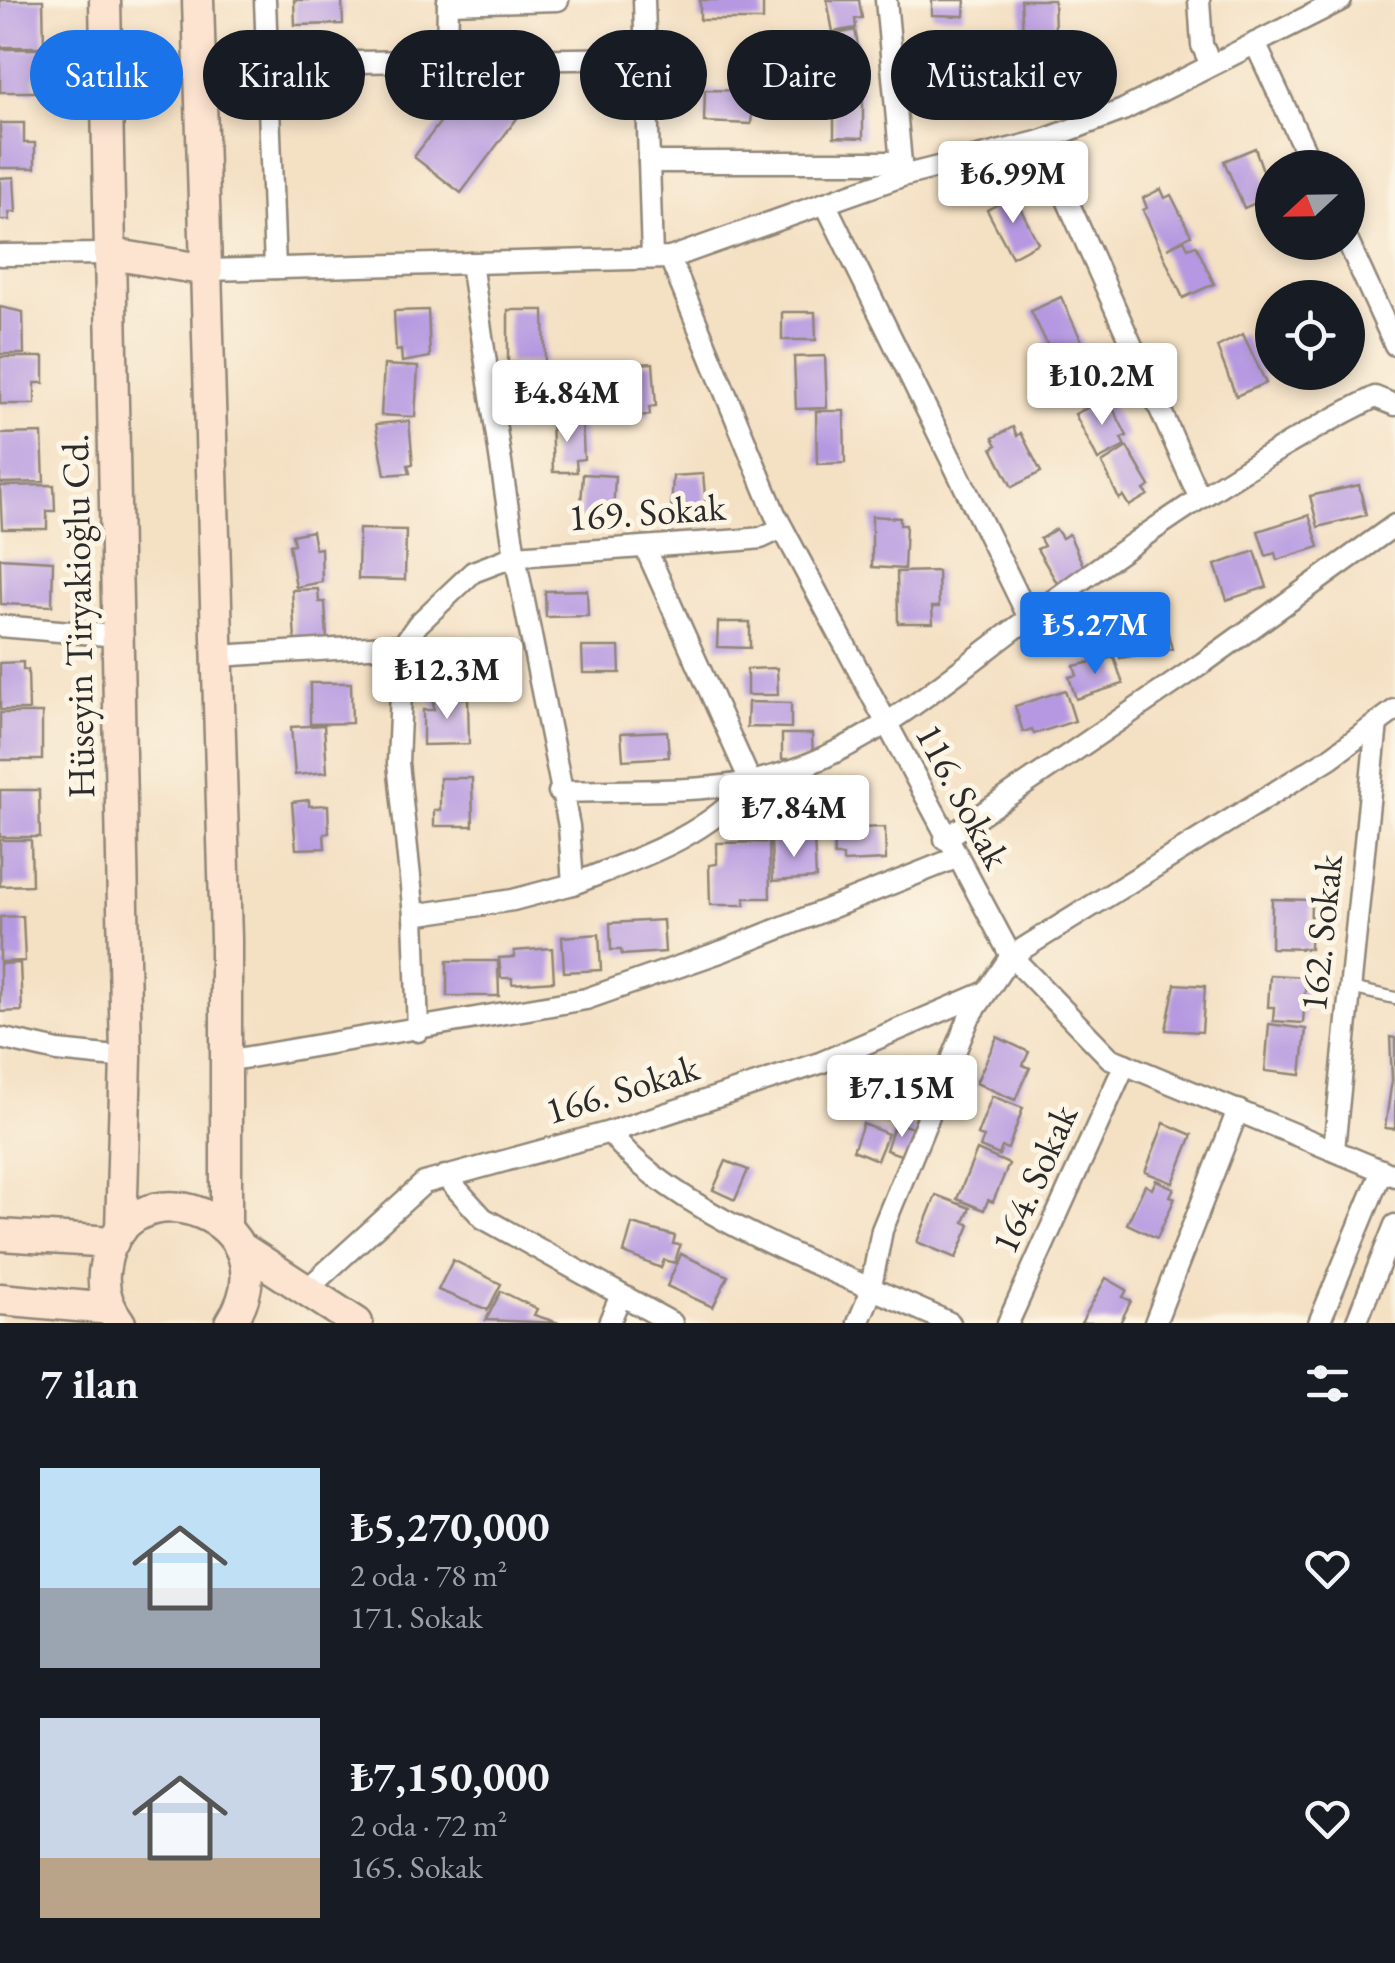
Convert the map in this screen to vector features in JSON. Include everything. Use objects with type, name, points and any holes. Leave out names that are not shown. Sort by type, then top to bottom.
[{"type":"street","name":"Hüseyin Tiryakioğlu Cd.","points":[[105,0],[126,1058],[117,1236],[103,1275],[116,1319]]},
{"type":"street","points":[[198,0],[226,1061],[233,1238],[246,1286],[233,1322]]},
{"type":"street","points":[[265,0],[266,30]]},
{"type":"street","points":[[447,30],[448,2],[558,0]]},
{"type":"street","points":[[644,0],[645,30]]},
{"type":"street","points":[[886,0],[902,169]]},
{"type":"street","points":[[1199,0],[1202,44],[1211,65]]},
{"type":"street","points":[[0,255],[111,254],[206,270],[661,258],[824,203],[902,169],[1041,141],[1123,110],[1341,0]]},
{"type":"street","points":[[1255,43],[1305,150]]},
{"type":"street","points":[[269,120],[275,268]]},
{"type":"street","points":[[648,120],[661,258]]},
{"type":"street","points":[[1041,141],[1200,497]]},
{"type":"street","points":[[649,162],[902,169]]},
{"type":"street","points":[[824,203],[1029,618]]},
{"type":"street","name":"116. Sokak","points":[[661,258],[782,528],[1011,956],[1110,1058],[1388,1173]]},
{"type":"street","points":[[1356,260],[1395,344]]},
{"type":"street","points":[[471,263],[515,556],[559,792],[569,826],[573,884]]},
{"type":"street","points":[[559,792],[751,783],[796,770],[886,727],[1029,618],[1200,497],[1293,438],[1375,397],[1395,405]]},
{"type":"street","points":[[226,1061],[586,999],[723,951],[951,848],[1395,525]]},
{"type":"street","name":"169. Sokak","points":[[403,646],[418,624],[472,572],[515,556],[760,538],[782,528]]},
{"type":"street","points":[[646,547],[751,783]]},
{"type":"street","points":[[0,626],[118,636]]},
{"type":"street","points":[[218,656],[403,646],[398,763],[414,915],[418,1030]]},
{"type":"street","points":[[858,1323],[871,1286],[882,1230],[969,1018],[1011,956],[1395,710]]},
{"type":"street","name":"162. Sokak","points":[[1334,1150],[1377,724]]},
{"type":"street","points":[[414,915],[513,900],[573,884],[686,838],[728,810],[751,783]]},
{"type":"street","name":"166. Sokak","points":[[306,1290],[382,1217],[424,1183],[610,1132],[820,1063],[986,992]]},
{"type":"street","points":[[0,1038],[58,1051],[126,1058]]},
{"type":"street","name":"164. Sokak","points":[[1008,1323],[1125,1064]]},
{"type":"street","points":[[1155,1323],[1238,1110]]},
{"type":"street","points":[[610,1132],[650,1174],[706,1211],[950,1323]]},
{"type":"street","points":[[1319,1323],[1388,1173]]},
{"type":"street","points":[[445,1176],[483,1218],[672,1323]]},
{"type":"street","points":[[0,1235],[117,1236],[139,1215],[161,1207],[196,1210],[357,1323]]},
{"type":"street","points":[[1356,1323],[1395,1225]]},
{"type":"street","points":[[609,1323],[622,1295]]},
{"type":"street","points":[[0,1299],[116,1319]]},
{"type":"lane","points":[[1350,988],[1395,998]]},
{"type":"building","points":[[0,0],[43,0],[44,30],[30,30],[30,47],[0,47]]},
{"type":"building","points":[[294,0],[342,0],[343,24],[295,25]]},
{"type":"building","points":[[700,0],[763,0],[763,20],[700,20]]},
{"type":"building","points":[[827,0],[859,0],[862,18],[855,19],[856,28],[833,30]]},
{"type":"building","points":[[932,0],[965,0],[964,16],[932,15]]},
{"type":"building","points":[[1021,0],[1054,0],[1055,30],[1023,30]]},
{"type":"building","points":[[0,49],[30,49],[30,92],[0,92]]},
{"type":"building","points":[[707,90],[727,90],[727,120],[751,120],[751,124],[704,122]]},
{"type":"building","points":[[442,120],[516,120],[461,193],[414,157]]},
{"type":"building","points":[[834,120],[863,120],[863,138],[834,137]]},
{"type":"building","points":[[0,123],[24,123],[24,143],[35,143],[35,168],[0,168]]},
{"type":"building","points":[[1255,148],[1255,203],[1244,208],[1224,161]]},
{"type":"building","points":[[14,177],[16,212],[9,212],[10,220],[0,220],[0,178]]},
{"type":"building","points":[[1161,189],[1165,198],[1171,195],[1191,235],[1167,248],[1184,240],[1188,248],[1196,245],[1214,284],[1183,298],[1143,210],[1147,208],[1143,198]]},
{"type":"building","points":[[1014,196],[1038,243],[1012,257],[987,210]]},
{"type":"building","points":[[1061,297],[1083,344],[1054,358],[1031,311]]},
{"type":"building","points":[[0,307],[23,312],[24,354],[0,354]]},
{"type":"building","points":[[428,310],[430,357],[402,362],[401,350],[396,351],[394,311]]},
{"type":"building","points":[[508,310],[544,310],[545,362],[508,363]]},
{"type":"building","points":[[782,312],[815,312],[816,340],[782,340]]},
{"type":"building","points":[[1243,334],[1255,360],[1255,388],[1236,396],[1217,347]]},
{"type":"building","points":[[1079,346],[1105,384],[1098,389],[1101,393],[1082,407],[1056,363]]},
{"type":"building","points":[[825,356],[827,408],[796,409],[794,357]]},
{"type":"building","points":[[0,357],[44,357],[44,383],[35,383],[35,404],[0,404]]},
{"type":"building","points":[[653,363],[656,406],[649,407],[650,415],[624,417],[620,365]]},
{"type":"building","points":[[384,365],[418,367],[415,417],[381,415]]},
{"type":"building","points":[[1108,398],[1127,436],[1121,438],[1125,446],[1098,460],[1075,414]]},
{"type":"building","points":[[816,411],[844,411],[845,463],[817,464]]},
{"type":"building","points":[[582,419],[584,459],[576,460],[577,472],[553,472],[551,420]]},
{"type":"building","points":[[409,421],[413,464],[408,465],[410,473],[385,475],[376,424]]},
{"type":"building","points":[[1013,427],[1017,436],[1021,433],[1041,472],[1012,487],[992,448],[997,445],[993,438]]},
{"type":"building","points":[[42,433],[44,482],[0,483],[0,434]]},
{"type":"building","points":[[1127,447],[1150,486],[1144,490],[1148,495],[1129,506],[1123,496],[1119,499],[1102,463]]},
{"type":"building","points":[[583,474],[615,476],[613,514],[608,514],[607,528],[585,527],[585,520],[580,520]]},
{"type":"building","points":[[703,474],[707,517],[703,517],[704,526],[680,528],[678,513],[671,513],[673,476]]},
{"type":"building","points":[[54,485],[55,511],[47,511],[47,529],[2,529],[0,486]]},
{"type":"building","points":[[1359,485],[1366,515],[1318,527],[1310,496]]},
{"type":"building","points":[[1309,515],[1319,547],[1277,560],[1275,553],[1266,556],[1258,531]]},
{"type":"building","points":[[872,516],[900,518],[900,525],[906,525],[904,569],[872,567]]},
{"type":"building","points":[[359,529],[406,530],[405,580],[358,579]]},
{"type":"building","points":[[1056,529],[1062,538],[1069,534],[1086,572],[1060,588],[1037,549],[1044,546],[1040,539]]},
{"type":"building","points":[[312,531],[315,549],[321,548],[322,582],[296,587],[289,545],[294,544],[292,535]]},
{"type":"building","points":[[1255,551],[1267,587],[1227,600],[1215,565]]},
{"type":"building","points":[[0,558],[53,561],[52,606],[1,604]]},
{"type":"building","points":[[938,571],[939,607],[932,607],[933,623],[898,623],[897,572]]},
{"type":"building","points":[[318,589],[319,602],[325,602],[327,640],[295,641],[292,590]]},
{"type":"building","points":[[587,590],[588,616],[546,617],[545,591]]},
{"type":"building","points":[[1164,618],[1172,649],[1120,658],[1113,630]]},
{"type":"building","points":[[718,622],[750,622],[750,648],[717,647]]},
{"type":"building","points":[[582,647],[619,647],[620,673],[583,673]]},
{"type":"building","points":[[1114,657],[1123,684],[1076,699],[1069,677],[1077,675],[1074,666]]},
{"type":"building","points":[[23,662],[23,670],[28,670],[29,710],[0,710],[0,663]]},
{"type":"building","points":[[777,668],[778,695],[747,695],[747,669]]},
{"type":"building","points":[[310,683],[351,683],[352,723],[310,724]]},
{"type":"building","points":[[1065,690],[1075,721],[1034,734],[1032,729],[1023,732],[1015,706]]},
{"type":"building","points":[[433,698],[468,698],[469,744],[423,745],[423,710],[434,710]]},
{"type":"building","points":[[748,702],[791,703],[791,728],[747,727]]},
{"type":"building","points":[[0,713],[42,713],[42,760],[0,760]]},
{"type":"building","points":[[324,725],[327,772],[295,775],[291,727]]},
{"type":"building","points":[[667,731],[669,757],[623,760],[621,733]]},
{"type":"building","points":[[782,734],[812,734],[813,759],[782,759]]},
{"type":"building","points":[[440,778],[472,778],[473,826],[434,826],[434,810],[440,810]]},
{"type":"building","points":[[0,790],[39,790],[40,837],[0,837]]},
{"type":"building","points":[[309,800],[309,806],[328,805],[329,833],[324,834],[325,848],[296,849],[292,802]]},
{"type":"building","points":[[885,827],[886,860],[843,862],[843,856],[834,856],[833,829]]},
{"type":"building","points":[[814,839],[816,878],[773,881],[771,842]]},
{"type":"building","points":[[0,840],[31,840],[32,885],[0,886]]},
{"type":"building","points":[[769,842],[770,898],[745,898],[745,905],[710,905],[709,865],[717,864],[717,843]]},
{"type":"building","points":[[1272,899],[1311,900],[1310,949],[1271,948]]},
{"type":"building","points":[[23,916],[25,961],[0,962],[0,917]]},
{"type":"building","points":[[663,920],[665,952],[622,955],[621,950],[611,950],[610,923]]},
{"type":"building","points":[[599,934],[601,970],[564,972],[562,937]]},
{"type":"building","points":[[552,948],[554,981],[512,984],[512,978],[501,978],[499,958],[514,957],[514,951]]},
{"type":"building","points":[[447,961],[498,961],[499,996],[447,996]]},
{"type":"building","points":[[20,963],[22,1011],[0,1012],[0,964]]},
{"type":"building","points":[[1270,975],[1306,977],[1303,1023],[1273,1021],[1274,1007],[1268,1007]]},
{"type":"building","points":[[1175,984],[1205,986],[1202,1032],[1166,1030]]},
{"type":"building","points":[[1269,1024],[1306,1029],[1301,1075],[1265,1071]]},
{"type":"building","points":[[997,1037],[1029,1052],[1023,1065],[1030,1068],[1015,1100],[976,1083]]},
{"type":"building","points":[[1390,1037],[1395,1038],[1395,1129],[1385,1128],[1392,1080]]},
{"type":"building","points":[[992,1096],[1023,1108],[1008,1149],[1002,1147],[999,1155],[980,1147],[984,1137],[977,1135]]},
{"type":"building","points":[[895,1122],[918,1130],[909,1158],[886,1150]]},
{"type":"building","points":[[1164,1123],[1192,1135],[1173,1183],[1145,1172]]},
{"type":"building","points":[[863,1124],[888,1134],[877,1160],[853,1150]]},
{"type":"building","points":[[977,1150],[1009,1164],[993,1202],[988,1200],[984,1210],[957,1199]]},
{"type":"building","points":[[726,1161],[748,1170],[735,1200],[713,1190]]},
{"type":"building","points":[[1156,1180],[1174,1188],[1170,1196],[1175,1198],[1157,1238],[1127,1224],[1145,1185],[1152,1189]]},
{"type":"building","points":[[936,1195],[970,1208],[964,1222],[970,1225],[956,1258],[917,1242]]},
{"type":"building","points":[[632,1224],[675,1236],[673,1244],[680,1245],[675,1263],[664,1260],[661,1268],[624,1253]]},
{"type":"building","points":[[681,1254],[728,1276],[713,1307],[667,1286]]},
{"type":"building","points":[[453,1260],[501,1284],[488,1310],[438,1290]]},
{"type":"building","points":[[1106,1278],[1127,1290],[1123,1297],[1131,1301],[1120,1323],[1081,1323]]},
{"type":"building","points":[[501,1291],[537,1309],[534,1315],[559,1323],[486,1320]]}]
